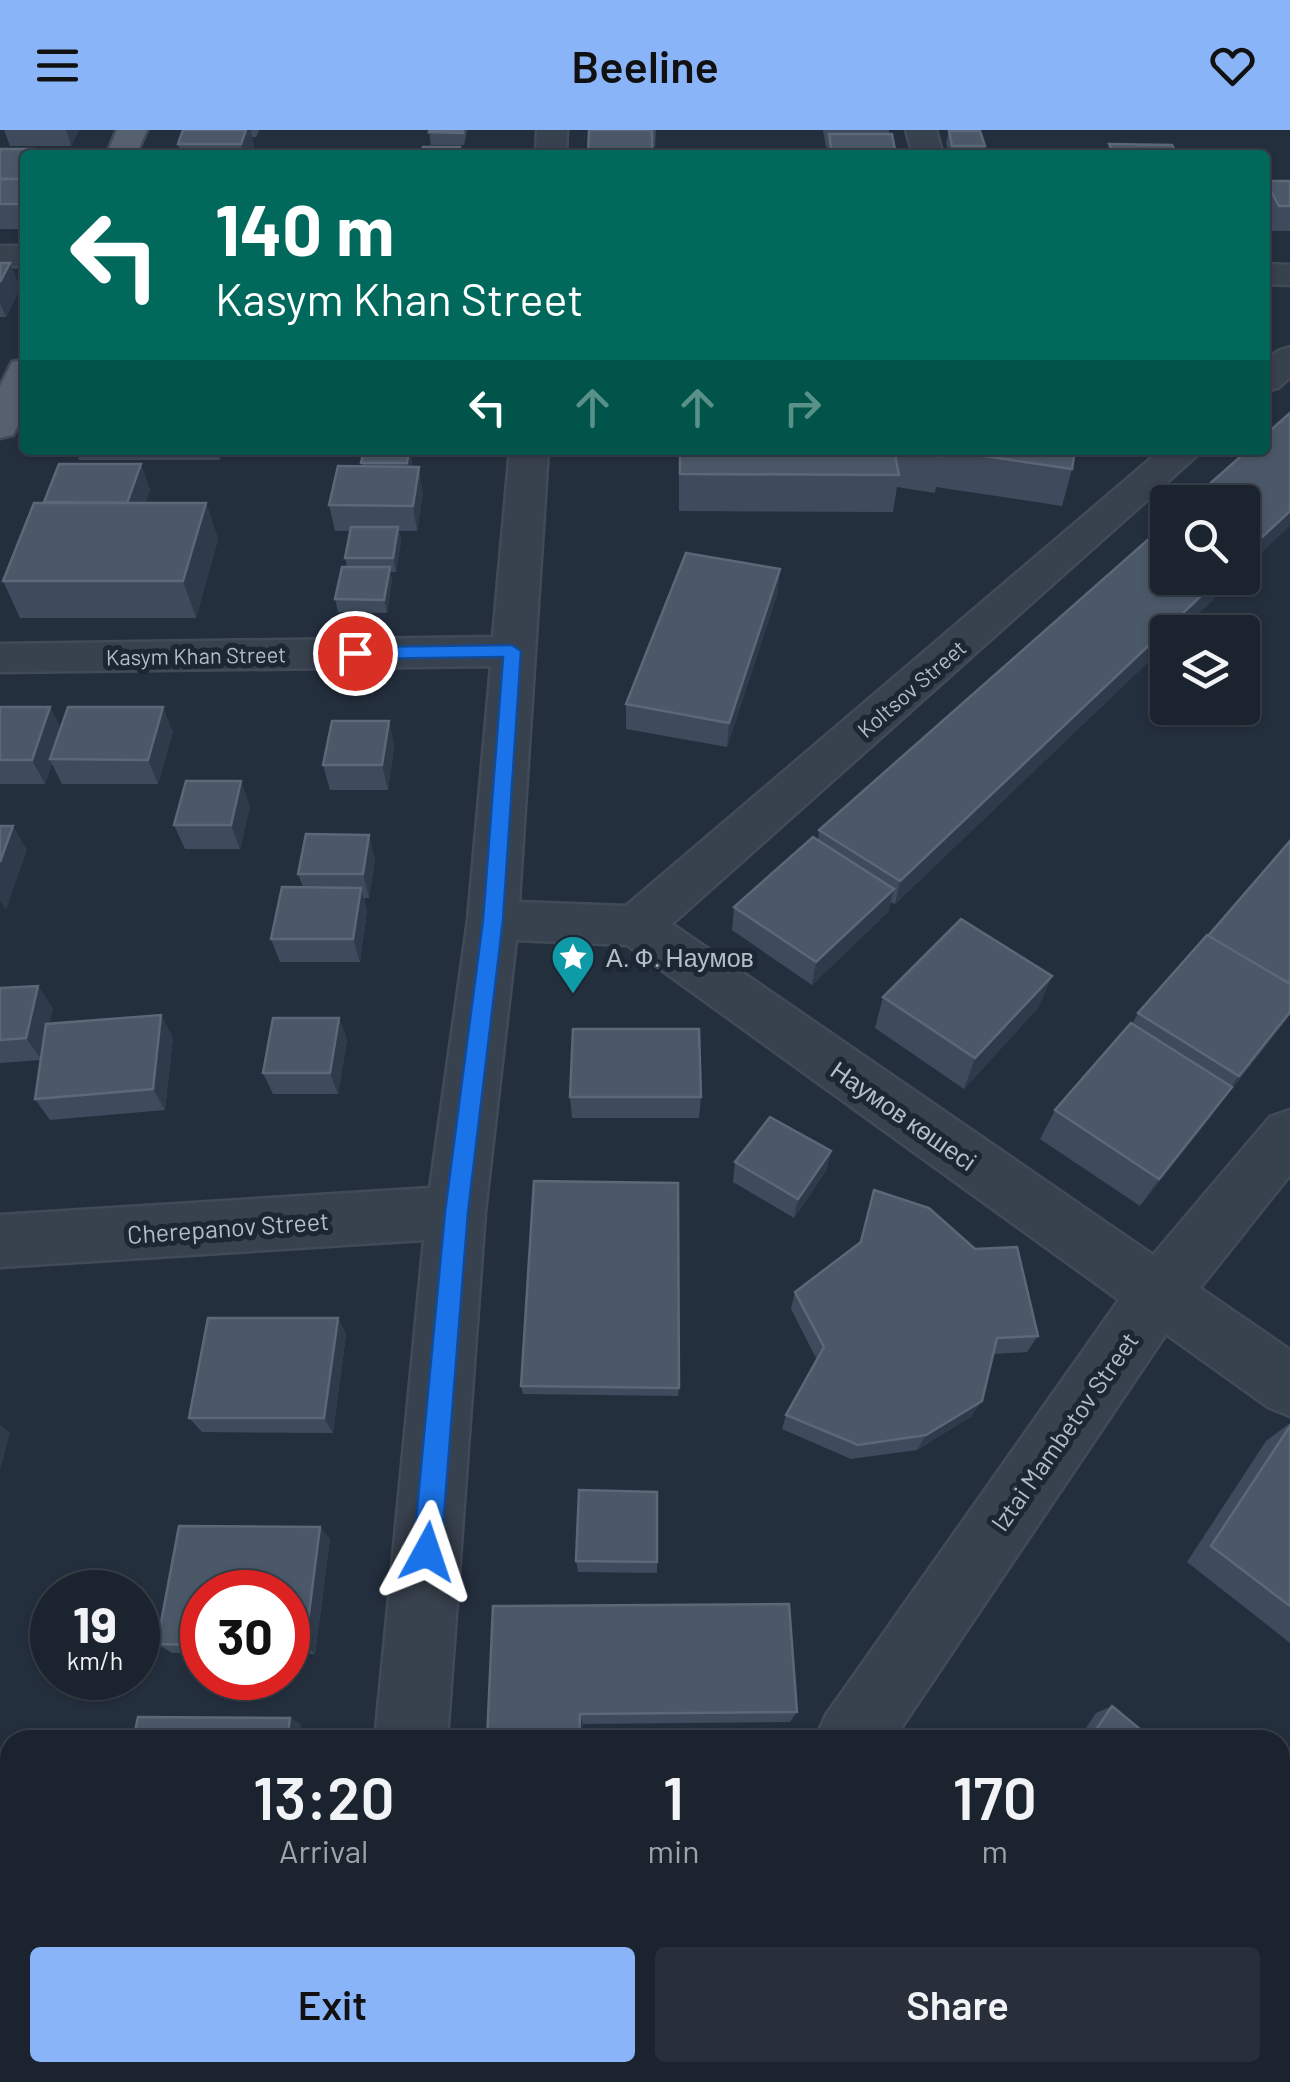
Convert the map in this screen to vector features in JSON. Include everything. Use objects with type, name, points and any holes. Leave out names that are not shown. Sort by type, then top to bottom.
[{"type":"main road","points":[[0,427],[20,381]]},
{"type":"street","points":[[1270,376],[1290,358]]},
{"type":"street","points":[[411,1730],[456,1212],[493,920],[529,455]]},
{"type":"street","name":"Koltsov Street","points":[[637,926],[1178,455]]},
{"type":"street","name":"Kasym Khan Street","points":[[0,658],[512,651]]},
{"type":"street","points":[[493,920],[637,926]]},
{"type":"street","name":"Наумов көшесі","points":[[637,926],[1290,1386]]},
{"type":"street","name":"Iztai Mambetov Street","points":[[859,1730],[1158,1294],[1290,1134]]},
{"type":"street","name":"Cherepanov Street","points":[[0,1241],[456,1212]]},
{"type":"building","points":[[183,130],[246,130],[241,144],[178,144]]},
{"type":"building","points":[[463,130],[463,133],[429,132]]},
{"type":"building","points":[[589,130],[652,130],[652,150],[588,150]]},
{"type":"building","points":[[949,131],[980,131],[985,146],[952,146]]},
{"type":"building","points":[[829,134],[892,134],[895,150],[831,150]]},
{"type":"building","points":[[1109,144],[1172,145],[1174,150],[1112,150]]},
{"type":"building","points":[[423,147],[460,147],[459,150],[422,150]]},
{"type":"building","points":[[0,149],[32,149],[20,150],[19,179],[0,179]]},
{"type":"building","points":[[0,179],[20,179],[20,204],[0,204]]},
{"type":"building","points":[[1270,181],[1290,181],[1290,206],[1279,206]]},
{"type":"building","points":[[0,263],[10,263],[0,282]]},
{"type":"building","points":[[1290,413],[1290,511],[1260,539],[1260,485],[1208,485],[1242,455],[1270,455],[1270,431]]},
{"type":"building","points":[[363,455],[408,455],[407,463],[361,463]]},
{"type":"building","points":[[680,455],[895,455],[899,475],[680,474]]},
{"type":"building","points":[[977,455],[1074,455],[1072,469]]},
{"type":"building","points":[[59,464],[141,464],[127,503],[44,502]]},
{"type":"building","points":[[338,466],[419,467],[413,506],[329,505]]},
{"type":"building","points":[[34,503],[206,503],[183,581],[3,581]]},
{"type":"building","points":[[351,527],[398,527],[393,558],[345,558]]},
{"type":"building","points":[[1150,538],[1150,595],[1202,595],[1181,615],[1150,615],[1150,644],[900,881],[819,830]]},
{"type":"building","points":[[686,553],[780,569],[729,723],[626,704]]},
{"type":"building","points":[[342,567],[390,567],[384,600],[335,599]]},
{"type":"building","points":[[0,707],[50,707],[32,760],[0,760]]},
{"type":"building","points":[[68,707],[163,707],[148,760],[50,759]]},
{"type":"building","points":[[332,721],[389,721],[382,765],[323,765]]},
{"type":"building","points":[[186,781],[241,781],[231,825],[174,825]]},
{"type":"building","points":[[0,826],[13,826],[0,862]]},
{"type":"building","points":[[306,834],[369,835],[363,874],[298,874]]},
{"type":"building","points":[[813,837],[894,889],[816,962],[734,907]]},
{"type":"building","points":[[1290,841],[1290,984],[1208,936]]},
{"type":"building","points":[[282,887],[361,888],[353,939],[271,939]]},
{"type":"building","points":[[961,919],[1052,976],[975,1058],[883,997]]},
{"type":"building","points":[[1207,935],[1290,984],[1290,1012],[1239,1076],[1138,1013]]},
{"type":"building","points":[[38,986],[26,1038],[0,1040],[0,988]]},
{"type":"building","points":[[161,1015],[153,1089],[35,1099],[46,1024]]},
{"type":"building","points":[[273,1018],[339,1018],[330,1073],[263,1073]]},
{"type":"building","points":[[1131,1023],[1232,1087],[1159,1179],[1055,1110]]},
{"type":"building","points":[[573,1029],[699,1029],[701,1097],[570,1097]]},
{"type":"building","points":[[770,1117],[831,1151],[798,1199],[735,1162]]},
{"type":"building","points":[[534,1181],[678,1183],[679,1388],[521,1386]]},
{"type":"building","points":[[874,1190],[929,1208],[975,1249],[1017,1247],[1038,1336],[997,1338],[982,1401],[926,1435],[858,1445],[786,1415],[824,1347],[795,1292],[861,1242]]},
{"type":"building","points":[[208,1318],[338,1318],[324,1418],[189,1418]]},
{"type":"building","points":[[1290,1426],[1290,1606],[1211,1546]]},
{"type":"building","points":[[579,1490],[657,1492],[657,1562],[576,1561]]},
{"type":"building","points":[[179,1526],[320,1527],[310,1606],[310,1570],[180,1570],[180,1645],[160,1644]]},
{"type":"building","points":[[789,1604],[797,1712],[580,1714],[579,1730],[487,1730],[493,1606]]},
{"type":"building","points":[[1112,1706],[1141,1730],[1096,1730]]},
{"type":"building","points":[[138,1717],[290,1718],[288,1730],[135,1730]]},
{"type":"place","name":"А. Ф. Наумов","points":[[573,995]]},
{"type":"route","points":[[355,653],[512,651],[493,920],[456,1212],[427,1552]]}]
